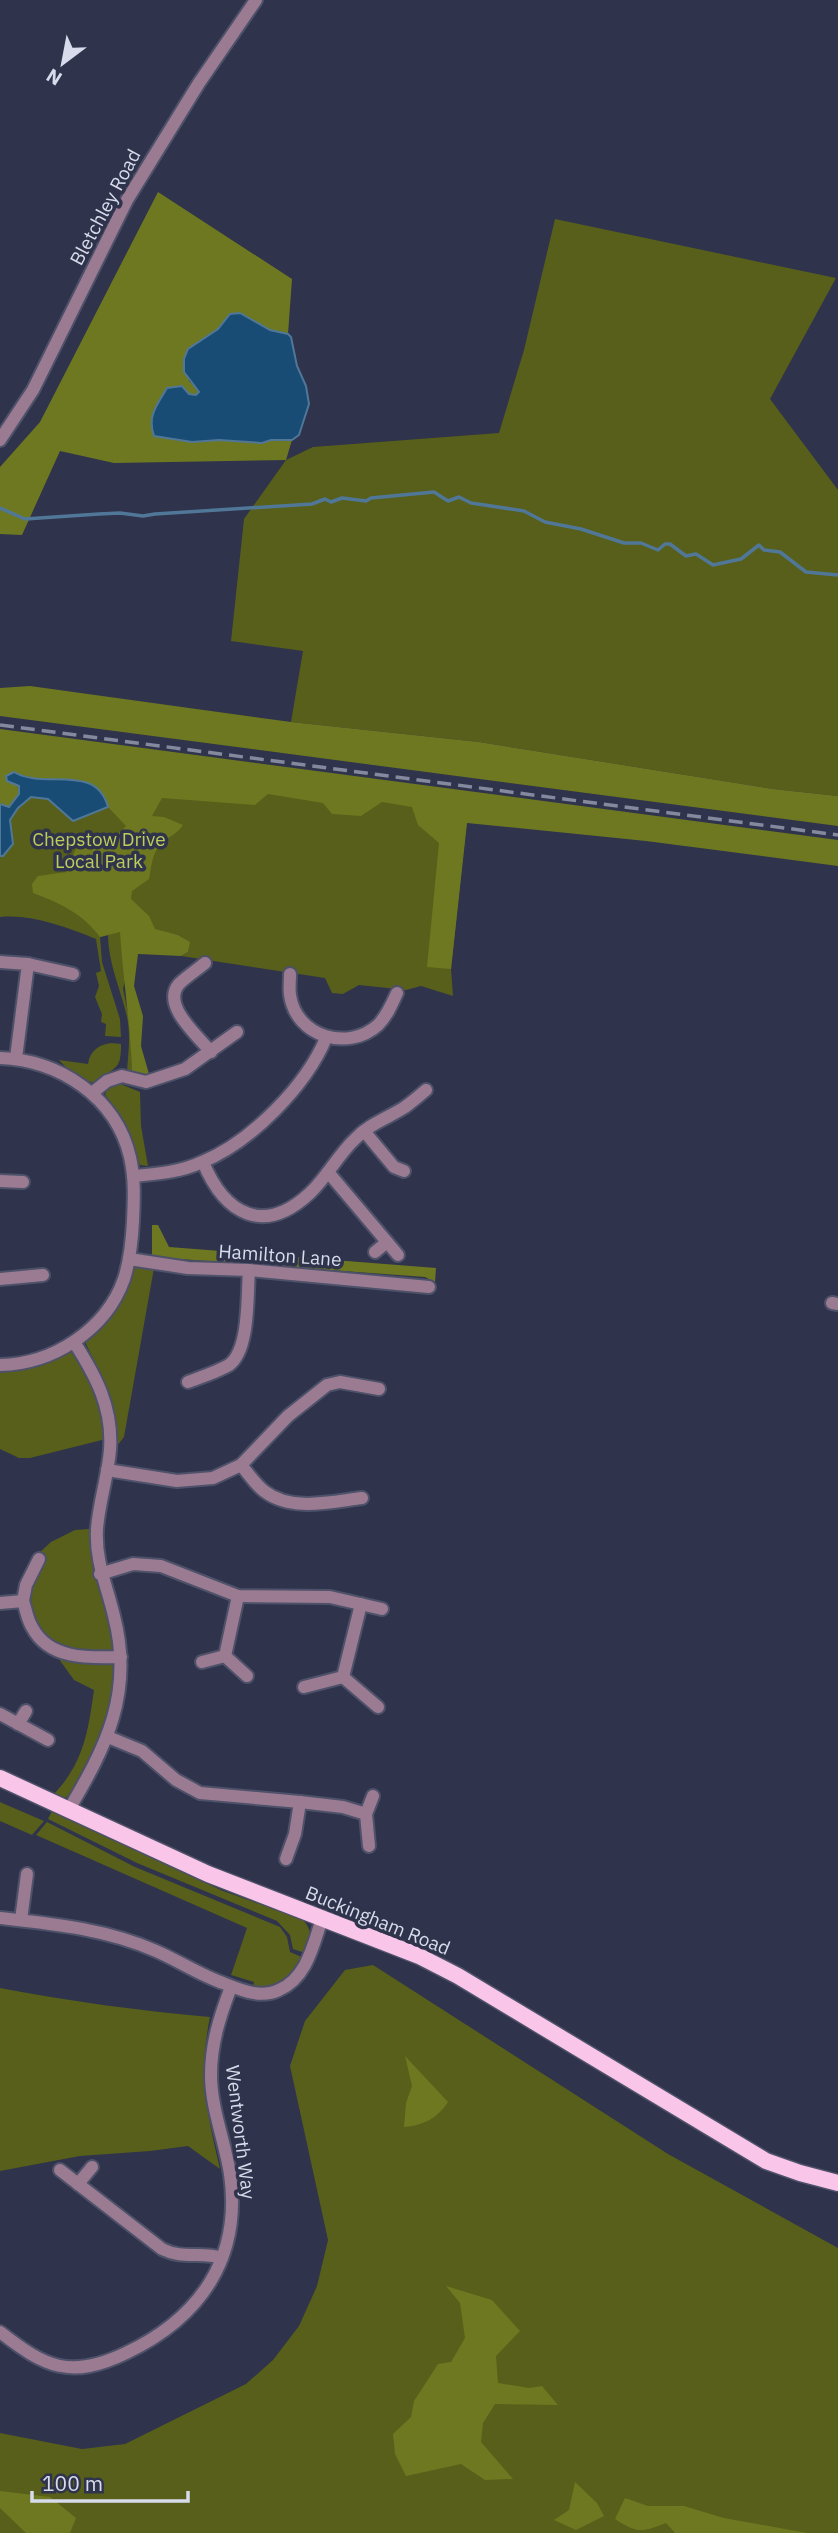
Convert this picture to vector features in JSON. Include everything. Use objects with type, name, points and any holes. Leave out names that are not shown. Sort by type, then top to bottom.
[{"type":"main road","name":"Buckingham Road","points":[[0,1778],[208,1874],[419,1956],[458,1976],[766,2161],[800,2174],[838,2183]]},
{"type":"street","name":"Bletchley Road","points":[[0,440],[33,390],[127,200],[199,83],[256,0]]},
{"type":"street","points":[[0,962],[28,964],[73,974]]},
{"type":"street","points":[[205,963],[177,986],[173,997],[175,1009],[211,1052]]},
{"type":"street","points":[[16,1058],[28,964]]},
{"type":"street","points":[[290,974],[284,998],[310,1029],[326,1038],[345,1039],[381,1032],[384,1018],[397,993]]},
{"type":"street","points":[[92,1093],[107,1081],[122,1076],[146,1082],[185,1069],[237,1032]]},
{"type":"street","points":[[134,1176],[172,1172],[203,1162],[235,1144],[266,1119],[288,1096],[309,1068],[326,1038]]},
{"type":"street","points":[[0,1058],[38,1062],[57,1070],[92,1093],[110,1113],[121,1131],[130,1154],[135,1196],[130,1259],[123,1281],[109,1306],[74,1342],[54,1353],[31,1361],[0,1365]]},
{"type":"street","points":[[203,1162],[215,1188],[231,1205],[262,1217],[280,1213],[312,1192],[364,1130],[403,1108],[426,1090]]},
{"type":"street","points":[[393,1097],[403,1108]]},
{"type":"street","points":[[364,1130],[394,1167],[404,1171]]},
{"type":"street","points":[[328,1172],[398,1255]]},
{"type":"street","points":[[0,1181],[23,1182]]},
{"type":"street","points":[[375,1252],[387,1242]]},
{"type":"street","name":"Hamilton Lane","points":[[130,1259],[188,1268],[249,1270],[429,1287]]},
{"type":"street","points":[[188,1382],[229,1365],[239,1354],[243,1339],[249,1270]]},
{"type":"street","points":[[0,1279],[43,1275]]},
{"type":"street","points":[[68,1811],[108,1737],[119,1695],[121,1657],[114,1617],[100,1574],[97,1529],[107,1470],[110,1429],[107,1408],[96,1378],[74,1342]]},
{"type":"street","points":[[107,1470],[177,1481],[213,1478],[241,1465],[288,1416],[327,1385],[340,1382],[379,1389]]},
{"type":"street","points":[[241,1465],[263,1490],[283,1502],[305,1504],[362,1498]]},
{"type":"street","points":[[39,1559],[26,1585],[23,1601],[32,1627],[47,1646],[90,1658],[121,1657]]},
{"type":"street","points":[[100,1574],[133,1564],[162,1566],[238,1596],[331,1597],[382,1609]]},
{"type":"street","points":[[225,1656],[238,1596]]},
{"type":"street","points":[[0,1603],[23,1601]]},
{"type":"street","points":[[343,1677],[360,1604]]},
{"type":"street","points":[[202,1662],[225,1656]]},
{"type":"street","points":[[225,1656],[247,1676]]},
{"type":"street","points":[[304,1687],[343,1677]]},
{"type":"street","points":[[343,1677],[378,1707]]},
{"type":"street","points":[[18,1724],[26,1711]]},
{"type":"street","points":[[0,1714],[48,1740]]},
{"type":"street","points":[[108,1737],[142,1751],[176,1780],[200,1793],[343,1807],[366,1814]]},
{"type":"street","points":[[369,1846],[366,1814],[373,1796]]},
{"type":"street","points":[[286,1859],[295,1834],[300,1802]]},
{"type":"street","points":[[21,1920],[27,1874]]},
{"type":"street","points":[[0,1918],[65,1925],[110,1934],[156,1951],[231,1987],[265,1994],[280,1990],[293,1982],[303,1970],[322,1919]]},
{"type":"street","name":"Wentworth Way","points":[[0,2332],[32,2357],[47,2363],[80,2368],[98,2365],[148,2343],[179,2321],[204,2292],[222,2258],[232,2222],[232,2194],[214,2100],[212,2065],[215,2037],[231,1987]]},
{"type":"street","points":[[78,2184],[92,2166]]},
{"type":"street","points":[[60,2170],[162,2249],[174,2255],[207,2253],[222,2258]]},
{"type":"green space","points":[[158,192],[292,279],[288,334],[230,314],[218,329],[188,349],[184,359],[189,381],[200,391],[196,395],[189,394],[154,436],[192,442],[219,440],[262,443],[292,440],[286,460],[114,463],[60,451],[22,535],[0,534],[0,467],[40,422]]},
{"type":"green space","points":[[555,219],[836,278],[770,399],[838,490],[838,796],[773,789],[479,742],[291,722],[303,651],[231,641],[244,519],[286,460],[313,447],[499,433],[524,350]]},
{"type":"green space","points":[[30,686],[291,722],[479,742],[773,789],[838,796],[838,826],[0,716],[0,688]]},
{"type":"green space","points":[[0,729],[838,840],[838,866],[646,841],[467,823],[451,969],[427,967],[439,843],[418,825],[412,807],[382,802],[361,816],[332,814],[323,803],[268,794],[255,805],[162,798],[152,816],[164,817],[183,825],[157,849],[149,879],[132,891],[131,899],[149,916],[155,929],[178,935],[190,942],[188,952],[181,956],[138,954],[134,986],[143,1016],[141,1046],[149,1074],[142,1078],[132,1075],[120,932],[100,937],[70,910],[33,893],[32,884],[38,876],[67,872],[78,846],[88,837],[115,837],[126,826],[108,807],[105,797],[42,779],[24,778],[14,772],[19,794],[9,807],[0,804]]},
{"type":"green space","name":"Chepstow Drive Local Park","points":[[0,751],[468,810],[451,969],[453,996],[421,986],[406,990],[359,985],[343,994],[332,993],[325,978],[181,956],[188,952],[189,942],[178,935],[138,927],[123,989],[131,1026],[132,1075],[127,1072],[128,1024],[112,966],[108,935],[100,937],[102,962],[120,1019],[121,1037],[105,1036],[106,1024],[101,1022],[102,1014],[95,997],[99,986],[96,973],[101,971],[96,939],[37,919],[0,917]]},
{"type":"green space","points":[[111,1043],[121,1044],[119,1062],[96,1082],[78,1076],[59,1060],[88,1064],[95,1049]]},
{"type":"green space","points":[[118,1083],[140,1092],[141,1126],[148,1166],[140,1165],[124,1123],[105,1094],[109,1087]]},
{"type":"green space","points":[[152,1225],[158,1225],[169,1247],[436,1268],[435,1282],[425,1277],[152,1257]]},
{"type":"green space","points":[[138,1265],[154,1268],[124,1437],[116,1447],[113,1404],[86,1339],[132,1269]]},
{"type":"green space","points":[[71,1352],[78,1355],[99,1396],[106,1439],[30,1458],[19,1458],[0,1449],[0,1369]]},
{"type":"green space","points":[[75,1530],[97,1530],[121,1657],[68,1654],[32,1627],[26,1585],[38,1554],[51,1542]]},
{"type":"green space","points":[[56,1655],[114,1662],[115,1681],[109,1716],[88,1764],[70,1796],[64,1798],[54,1794],[72,1770],[83,1746],[94,1690],[74,1680]]},
{"type":"green space","points":[[0,1802],[44,1821],[32,1835],[0,1821]]},
{"type":"green space","points":[[52,1811],[223,1891],[302,1919],[310,1931],[305,1953],[293,1949],[290,1935],[277,1921],[137,1863],[48,1819]]},
{"type":"green space","points":[[47,1822],[135,1867],[280,1927],[287,1937],[290,1952],[304,1958],[295,1971],[276,1984],[253,1987],[254,1982],[231,1975],[247,1928],[36,1835]]},
{"type":"green space","points":[[373,1965],[668,2154],[838,2248],[838,2533],[0,2533],[0,2433],[82,2449],[125,2444],[246,2384],[273,2360],[299,2326],[317,2286],[328,2240],[290,2066],[305,2021],[345,1970]]},
{"type":"green space","points":[[0,1988],[105,2005],[210,2017],[204,2076],[211,2130],[220,2169],[188,2146],[80,2156],[0,2171]]},
{"type":"green space","points":[[405,2056],[448,2102],[429,2120],[404,2127],[406,2103],[412,2086]]},
{"type":"green space","points":[[446,2286],[492,2300],[520,2331],[496,2356],[498,2383],[529,2388],[542,2386],[558,2405],[495,2404],[483,2423],[481,2442],[513,2479],[485,2480],[461,2464],[406,2476],[395,2454],[393,2434],[411,2417],[414,2401],[438,2364],[451,2362],[465,2338],[460,2303]]},
{"type":"green space","points":[[575,2482],[597,2503],[604,2516],[576,2530],[554,2520],[569,2510]]},
{"type":"green space","points":[[0,2491],[50,2497],[76,2518],[70,2533],[26,2533],[0,2508]]},
{"type":"green space","points":[[625,2498],[648,2506],[684,2506],[724,2518],[807,2533],[675,2533],[666,2523],[639,2530],[615,2519]]},
{"type":"water","points":[[240,313],[270,330],[291,337],[309,404],[299,435],[292,440],[262,443],[219,440],[192,442],[154,436],[152,417],[167,388],[182,386],[189,394],[196,395],[199,392],[184,372],[184,359],[188,349],[218,329],[230,314]]},
{"type":"water","points":[[14,772],[26,777],[67,779],[92,785],[102,793],[108,807],[73,821],[48,799],[31,797],[18,808],[10,820],[13,844],[0,856],[0,804],[9,807],[19,794],[19,786],[7,781],[6,776]]},
{"type":"waterway","points":[[0,508],[25,519],[120,513],[143,516],[312,504],[325,499],[331,502],[342,498],[366,501],[371,498],[434,492],[448,501],[459,497],[471,503],[524,511],[545,522],[581,529],[624,543],[641,543],[658,550],[665,544],[670,544],[686,556],[696,554],[713,565],[741,559],[759,545],[764,550],[780,552],[806,572],[838,575]]},
{"type":"railway","points":[[0,725],[838,835]]}]
